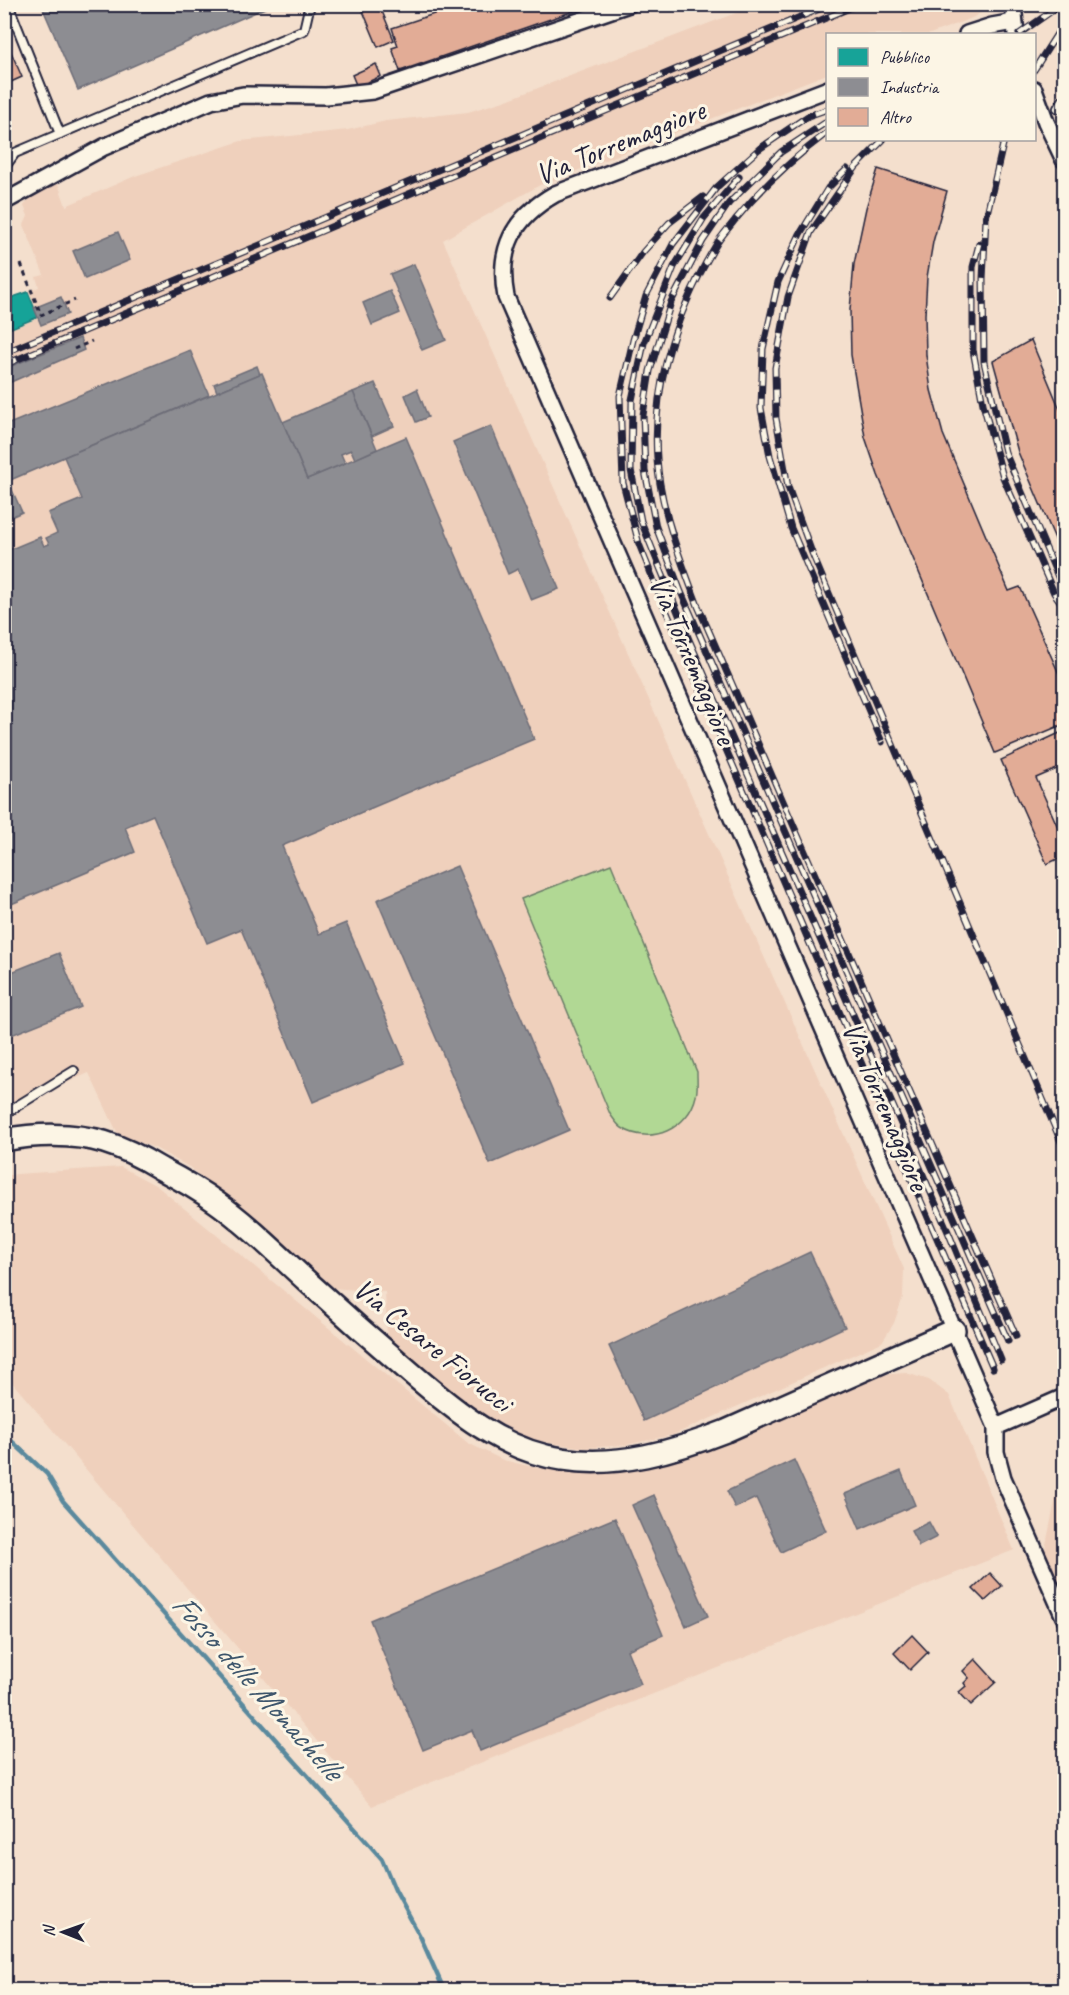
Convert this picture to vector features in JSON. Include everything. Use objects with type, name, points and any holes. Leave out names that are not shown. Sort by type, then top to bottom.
[{"type":"street","points":[[4,202],[104,147],[211,101],[243,95],[326,96],[373,91],[629,4]]},
{"type":"street","points":[[970,33],[992,26],[1015,30],[1013,4]]},
{"type":"street","name":"Via Torremaggiore","points":[[826,89],[544,200],[528,213],[511,235],[504,258],[503,279],[510,308],[996,1427]]},
{"type":"street","points":[[1036,92],[1046,122],[1065,160]]},
{"type":"street","name":"Via Cesare Fiorucci","points":[[4,1140],[35,1136],[103,1142],[125,1150],[182,1180],[224,1209],[421,1382],[475,1424],[520,1448],[562,1460],[604,1461],[634,1458],[695,1443],[954,1330]]},
{"type":"street","points":[[1064,1392],[996,1427],[996,1452],[1003,1478],[1065,1617]]},
{"type":"lane","points":[[8,4],[60,134]]},
{"type":"lane","points":[[4,168],[15,153],[304,30],[310,4]]},
{"type":"lane","points":[[1058,108],[1065,99]]},
{"type":"lane","points":[[4,1114],[74,1071]]},
{"type":"path","points":[[21,264],[41,315],[75,300]]},
{"type":"path","points":[[74,348],[92,340]]},
{"type":"shaded area","points":[[757,5],[994,5],[972,18],[933,33],[826,33],[826,74],[540,185],[443,240],[904,1269],[903,1297],[894,1323],[882,1342],[673,1435],[626,1445],[586,1448],[528,1440],[487,1421],[433,1382],[387,1337],[385,1292],[331,1288],[254,1218],[189,1167],[155,1148],[118,1134],[89,1073],[5,1109],[4,300],[39,287],[36,277],[44,275],[24,225],[28,216],[24,206],[34,191],[56,178],[66,206],[135,176],[241,141],[348,130],[386,121],[468,112],[504,101]]},
{"type":"shaded area","points":[[121,1167],[157,1186],[468,1443],[503,1460],[537,1468],[580,1470],[645,1468],[696,1455],[878,1375],[906,1373],[929,1380],[949,1395],[1014,1550],[372,1806],[5,1374],[4,1176]]},
{"type":"shaded area","points":[[1064,1458],[1064,1607],[1043,1559]]},
{"type":"green space","points":[[611,864],[697,1072],[697,1093],[686,1117],[667,1131],[656,1134],[633,1133],[620,1127],[610,1114],[521,899]]},
{"type":"building: Pubblico","points":[[28,292],[38,317],[4,331],[4,300]]},
{"type":"building: Industria","points":[[41,4],[274,4],[78,90]]},
{"type":"building: Industria","points":[[118,232],[130,260],[85,279],[73,251]]},
{"type":"building: Industria","points":[[414,264],[446,340],[422,350],[390,274]]},
{"type":"building: Industria","points":[[390,291],[400,313],[372,325],[363,303]]},
{"type":"building: Industria","points":[[61,297],[68,314],[41,325],[34,308]]},
{"type":"building: Industria","points":[[80,338],[84,350],[4,385],[4,369]]},
{"type":"building: Industria","points":[[190,350],[209,395],[8,481],[22,512],[4,520],[4,426]]},
{"type":"building: Industria","points":[[257,366],[260,374],[217,392],[214,384]]},
{"type":"building: Industria","points":[[262,373],[307,479],[406,437],[534,739],[282,846],[319,934],[346,923],[405,1063],[313,1102],[241,929],[207,943],[153,815],[125,827],[135,852],[4,907],[4,552],[40,537],[44,546],[49,544],[46,538],[57,533],[48,513],[82,499],[64,457]]},
{"type":"building: Industria","points":[[375,383],[394,426],[372,436],[353,392]]},
{"type":"building: Industria","points":[[417,389],[428,417],[416,422],[405,395]]},
{"type":"building: Industria","points":[[353,392],[377,449],[355,459],[351,450],[341,454],[345,463],[307,479],[283,422]]},
{"type":"building: Industria","points":[[491,426],[559,589],[531,600],[518,569],[508,574],[453,442]]},
{"type":"building: Industria","points":[[457,866],[569,1130],[490,1164],[377,900]]},
{"type":"building: Industria","points":[[59,953],[81,1007],[4,1038],[4,975]]},
{"type":"building: Industria","points":[[810,1252],[845,1327],[644,1421],[609,1346]]},
{"type":"building: Industria","points":[[794,1460],[826,1531],[781,1552],[756,1498],[735,1508],[727,1491]]},
{"type":"building: Industria","points":[[901,1471],[915,1505],[860,1529],[845,1494]]},
{"type":"building: Industria","points":[[654,1495],[708,1616],[686,1626],[632,1505]]},
{"type":"building: Industria","points":[[615,1518],[663,1635],[627,1650],[641,1684],[480,1751],[472,1730],[423,1750],[370,1620]]},
{"type":"building: Industria","points":[[929,1522],[937,1537],[919,1546],[911,1531]]},
{"type":"building: Altro","points":[[360,4],[379,4],[394,40],[378,47]]},
{"type":"building: Altro","points":[[440,4],[594,4],[400,71],[392,48],[398,46],[392,28],[443,11]]},
{"type":"building: Altro","points":[[4,36],[22,77],[4,85]]},
{"type":"building: Altro","points":[[376,64],[381,76],[357,87],[352,75]]},
{"type":"building: Altro","points":[[878,169],[947,191],[933,242],[927,277],[926,355],[931,390],[943,434],[1009,591],[1020,587],[1064,685],[1064,724],[995,753],[878,475],[865,437],[851,355],[850,310],[854,264],[866,208]]},
{"type":"building: Altro","points":[[1031,340],[1064,419],[1064,560],[1018,452],[993,361]]},
{"type":"building: Altro","points":[[1064,731],[1064,766],[1036,778],[1064,841],[1064,856],[1047,864],[1001,760]]},
{"type":"building: Altro","points":[[990,1573],[1002,1586],[985,1601],[973,1589]]},
{"type":"building: Altro","points":[[912,1635],[928,1652],[910,1670],[894,1653]]},
{"type":"building: Altro","points":[[975,1659],[996,1682],[971,1705],[959,1692],[966,1686],[964,1683],[969,1678],[963,1671]]},
{"type":"waterway","name":"Fosso delle Monachelle","points":[[4,1434],[47,1474],[63,1501],[382,1859],[444,1990]]},
{"type":"railway","points":[[4,353],[831,4]]},
{"type":"railway","points":[[4,365],[859,4]]},
{"type":"railway","points":[[1020,33],[1062,4]]},
{"type":"railway","points":[[1036,67],[1064,23]]},
{"type":"railway","points":[[826,110],[808,116],[759,149],[717,187],[673,244],[646,296],[620,396],[623,483],[639,544],[662,601],[993,1368]]},
{"type":"railway","points":[[826,122],[781,152],[729,203],[703,241],[671,302],[650,371],[643,415],[645,471],[656,527],[681,592],[1008,1341]]},
{"type":"railway","points":[[826,134],[767,184],[720,238],[687,301],[676,330],[660,390],[657,421],[660,484],[671,531],[698,606],[1016,1336]]},
{"type":"railway","points":[[882,141],[856,167],[811,232],[788,297],[775,368],[776,418],[788,487],[812,553],[1064,1149]]},
{"type":"railway","points":[[1004,141],[986,218],[983,279],[984,362],[1005,452],[1064,591]]},
{"type":"railway","points":[[847,169],[828,188],[800,234],[778,282],[763,349],[761,408],[770,456],[791,528],[882,742]]},
{"type":"railway","points":[[739,177],[704,218],[674,267],[644,343],[632,400],[631,470],[641,521],[690,642],[949,1234],[1001,1360]]},
{"type":"railway","points":[[610,298],[643,252],[669,223],[703,197]]},
{"type":"railway","points":[[979,244],[973,267],[973,350],[983,404],[1003,477],[1054,593],[1064,607]]}]
